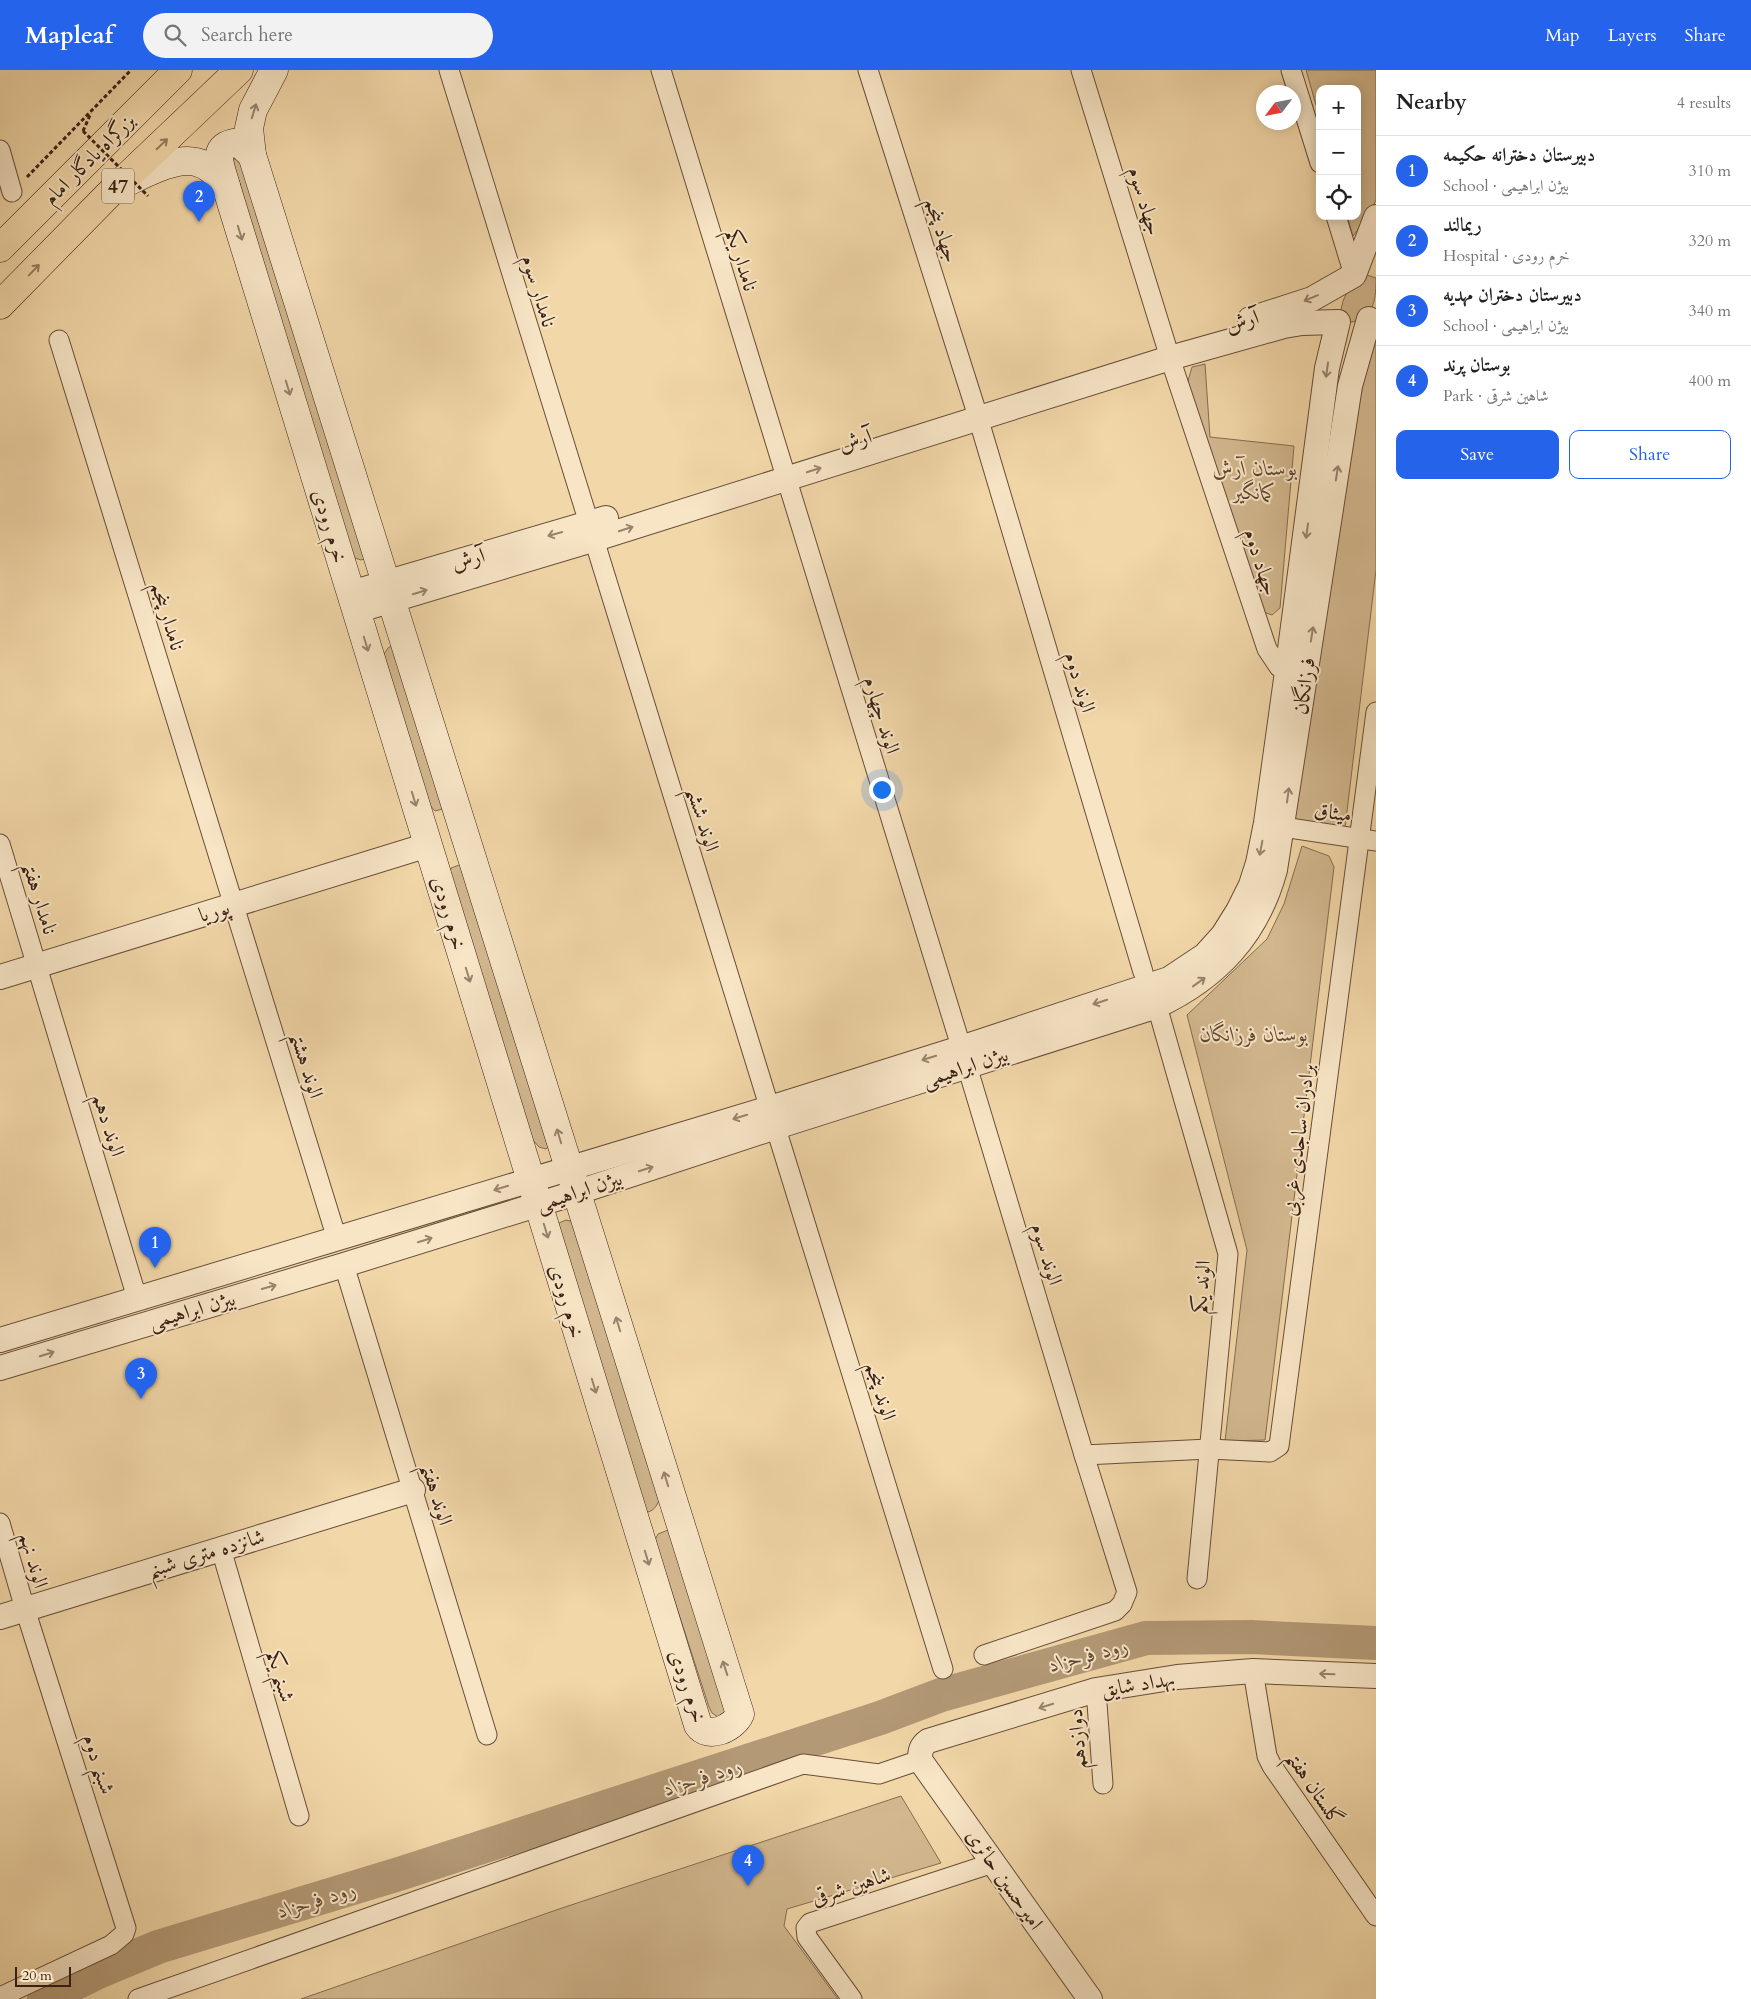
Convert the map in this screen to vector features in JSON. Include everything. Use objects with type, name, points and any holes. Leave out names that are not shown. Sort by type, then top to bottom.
[{"type":"highway","name":"بزرگراه یادگار امام","points":[[0,248],[178,70]]},
{"type":"highway","name":"بزرگراه یادگار امام","points":[[0,305],[116,188],[239,70]]},
{"type":"main road","name":"خرم رودی","points":[[116,188],[160,167],[196,161],[210,168],[226,186],[698,1725],[701,1730],[706,1732],[723,1729],[738,1720],[740,1714],[252,156],[249,128],[253,110],[274,70]]},
{"type":"main road","points":[[226,186],[218,157],[221,148],[228,143],[238,142],[252,156]]},
{"type":"main road","points":[[428,845],[464,834]]},
{"type":"main road","points":[[638,1529],[678,1516]]},
{"type":"street","name":"نامدار سوم","points":[[449,70],[589,532]]},
{"type":"street","name":"نامدار یکم","points":[[661,70],[783,471]]},
{"type":"street","name":"جهاد پنجم","points":[[868,70],[976,411]]},
{"type":"street","name":"جهاد سوم","points":[[1081,70],[1168,352]]},
{"type":"street","points":[[1291,70],[1316,150]]},
{"type":"street","points":[[0,150],[12,192]]},
{"type":"street","points":[[1365,271],[1376,217]]},
{"type":"street","points":[[1338,220],[1365,271]]},
{"type":"street","name":"آرش","points":[[354,602],[589,532],[1168,352],[1312,299],[1365,271]]},
{"type":"street","name":"فرزانگان","points":[[1149,988],[1187,968],[1205,955],[1223,935],[1251,885],[1258,863],[1275,825],[1296,673],[1328,368],[1338,322],[1335,308],[1339,298],[1365,271]]},
{"type":"street","name":"آرش","points":[[1168,352],[1302,323],[1338,322],[1345,327],[1352,328],[1360,326],[1372,314]]},
{"type":"street","name":"فرزانگان","points":[[1296,673],[1350,386],[1372,314]]},
{"type":"street","name":"نامدار پنجم","points":[[59,340],[234,905]]},
{"type":"street","name":"جهاد دوم","points":[[1168,352],[1267,649],[1279,667],[1296,673]]},
{"type":"street","name":"الوند دوم","points":[[976,411],[1149,988]]},
{"type":"street","name":"الوند چهارم","points":[[783,471],[964,1057]]},
{"type":"street","name":"الوند ششم","points":[[589,532],[773,1117]]},
{"type":"street","name":"برادران ساجدی غربی","points":[[1209,1449],[1270,1452],[1279,1446],[1368,840],[1376,712]]},
{"type":"street","name":"میثاق","points":[[1275,825],[1368,840]]},
{"type":"street","name":"نامدار هفتم","points":[[0,844],[37,965]]},
{"type":"street","name":"پوریا","points":[[0,977],[428,845]]},
{"type":"street","name":"الوند هشتم","points":[[234,905],[337,1238]]},
{"type":"street","name":"الوند دهم","points":[[37,965],[137,1298]]},
{"type":"street","name":"بیژن ابراهیمی","points":[[0,1368],[344,1265],[534,1192],[964,1057],[1149,988]]},
{"type":"street","name":"الوند یکم","points":[[1149,988],[1228,1254],[1197,1579]]},
{"type":"street","name":"الوند سوم","points":[[964,1057],[1127,1592],[1122,1604],[1114,1611],[984,1655]]},
{"type":"street","name":"الوند پنجم","points":[[773,1117],[943,1669]]},
{"type":"street","name":"بیژن ابراهیمی","points":[[0,1340],[337,1238],[534,1192]]},
{"type":"street","points":[[337,1238],[344,1265]]},
{"type":"street","name":"الوند هفتم","points":[[344,1265],[487,1735]]},
{"type":"street","points":[[137,1298],[143,1324]]},
{"type":"street","points":[[1084,1455],[1209,1449]]},
{"type":"street","name":"شانزده متری شبنم","points":[[0,1617],[412,1490]]},
{"type":"street","name":"الوند نهم","points":[[0,1523],[25,1609]]},
{"type":"street","name":"شبنم یکم","points":[[221,1549],[299,1816]]},
{"type":"street","name":"شبنم دوم","points":[[0,1997],[111,1945],[124,1934],[126,1928],[25,1609]]},
{"type":"street","name":"بهداد شایق","points":[[920,1760],[920,1751],[928,1741],[1096,1690],[1177,1677],[1253,1671],[1376,1676]]},
{"type":"street","name":"گلستان هفتم","points":[[1253,1671],[1267,1756],[1272,1766],[1376,1916]]},
{"type":"street","name":"دوازدهم","points":[[1096,1690],[1103,1784]]},
{"type":"street","points":[[138,1999],[803,1764],[879,1774],[920,1760]]},
{"type":"street","name":"امیرحسین حائری","points":[[920,1760],[1090,1999]]},
{"type":"street","name":"شاهین شرقی","points":[[852,1999],[807,1936],[806,1928],[810,1923],[993,1863]]},
{"type":"path","points":[[12,192],[131,70]]},
{"type":"path","points":[[92,110],[83,130],[148,196]]},
{"type":"green space","points":[[1306,70],[1376,70],[1376,200],[1368,217],[1353,236],[1348,220],[1361,220],[1361,85],[1316,85],[1316,105]]},
{"type":"green space","points":[[240,157],[368,558],[361,560],[352,557],[232,163],[234,159]]},
{"type":"green space","points":[[1367,275],[1376,278],[1373,306],[1360,320],[1347,321],[1341,311],[1344,300],[1353,284]]},
{"type":"green space","points":[[1376,332],[1376,570],[1345,828],[1293,820],[1338,448]]},
{"type":"green space","name":"بوستان آرش کمانگیر","points":[[1205,364],[1210,437],[1294,446],[1280,608],[1272,615],[1260,611],[1203,440],[1188,381],[1192,367]]},
{"type":"green space","points":[[393,645],[443,809],[435,811],[429,804],[384,654]]},
{"type":"green space","name":"بوستان فرزانگان","points":[[1302,846],[1329,856],[1334,867],[1265,1440],[1225,1441],[1247,1250],[1187,1015],[1267,939],[1284,904]]},
{"type":"green space","points":[[459,865],[465,866],[551,1145],[546,1149],[539,1147],[531,1138],[450,873],[451,868]]},
{"type":"green space","points":[[566,1220],[574,1222],[659,1500],[654,1509],[645,1513],[553,1231],[559,1223]]},
{"type":"green space","points":[[668,1530],[672,1534],[725,1711],[723,1716],[718,1717],[712,1713],[709,1707],[655,1540],[658,1534]]},
{"type":"green space","points":[[901,1796],[941,1863],[787,1909],[784,1926],[838,1999],[301,1999],[562,1908]]},
{"type":"waterway","name":"رود فرحزاد","points":[[44,1999],[98,1972],[158,1947],[399,1874],[880,1718],[941,1695],[1146,1638],[1251,1637],[1376,1643]]},
{"type":"place","name":"ریمالند","points":[[199,222]]},
{"type":"place","name":"دبیرستان دخترانه حکیمه","points":[[155,1268]]},
{"type":"place","name":"دبیرستان دختران مهدیه","points":[[141,1399]]},
{"type":"place","name":"بوستان پرند","points":[[748,1886]]}]
